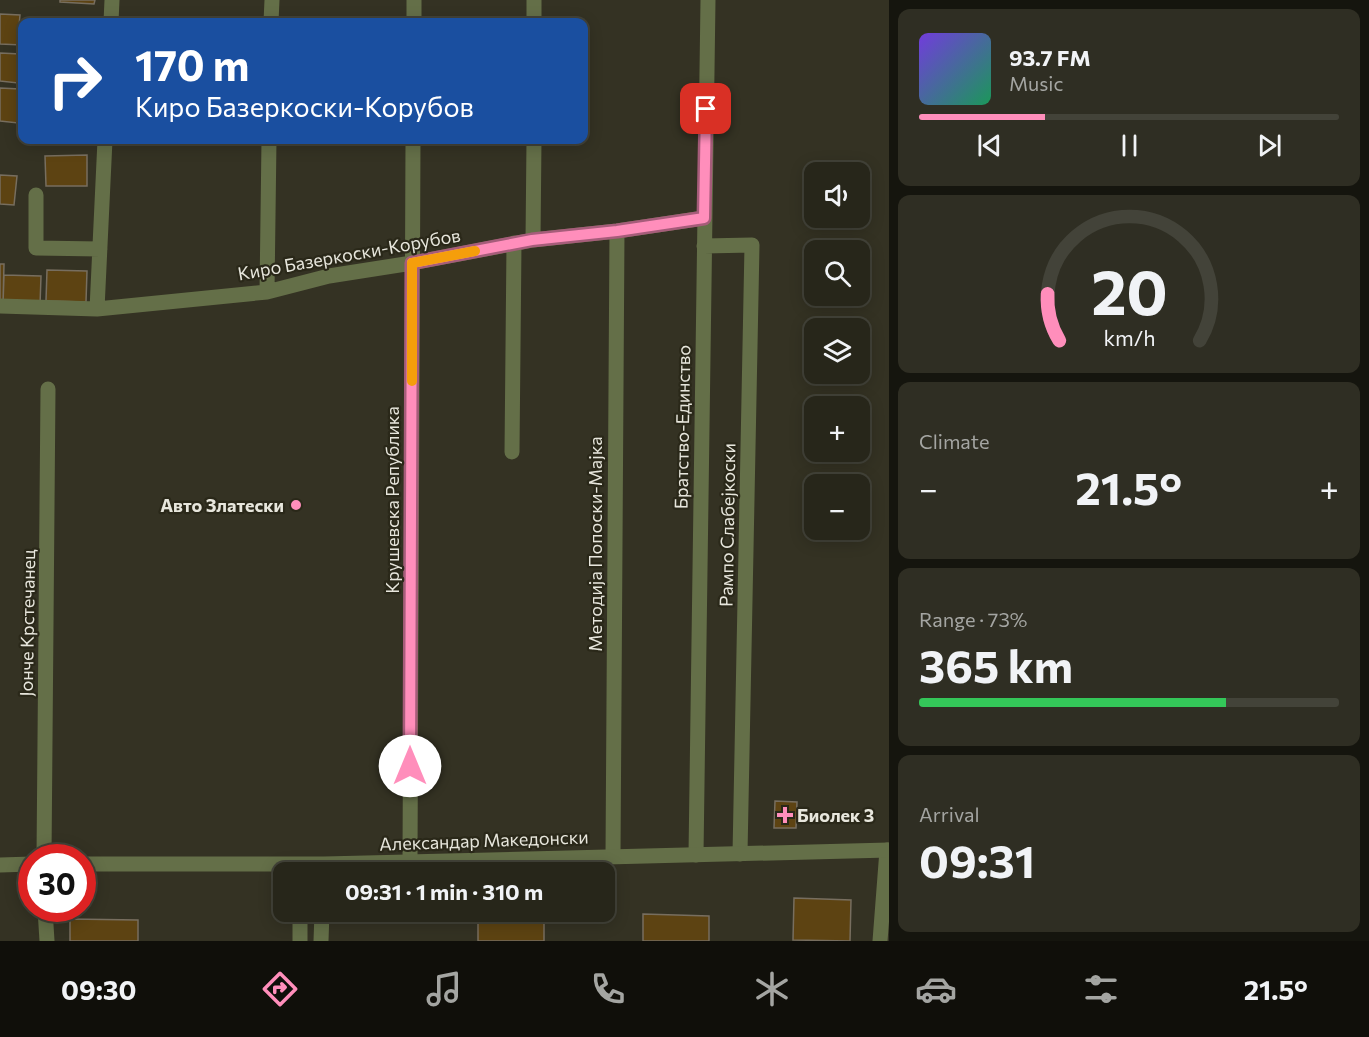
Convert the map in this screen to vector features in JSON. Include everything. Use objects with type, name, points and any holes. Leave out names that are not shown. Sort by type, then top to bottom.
[{"type":"street","points":[[111,18],[112,0]]},
{"type":"street","points":[[271,18],[272,0]]},
{"type":"street","points":[[414,0],[414,18]]},
{"type":"street","points":[[534,0],[534,18]]},
{"type":"street","name":"Братство-Единство","points":[[696,855],[708,0]]},
{"type":"street","points":[[97,309],[105,144]]},
{"type":"street","points":[[267,292],[269,144]]},
{"type":"street","name":"Крушевска Република","points":[[410,861],[413,144]]},
{"type":"street","points":[[532,240],[534,144]]},
{"type":"street","points":[[36,195],[36,248],[100,249]]},
{"type":"street","name":"Киро Базеркоски-Корубов","points":[[0,306],[97,309],[267,292],[329,276],[514,243],[704,218]]},
{"type":"street","name":"Методија Попоски-Мајка","points":[[613,856],[617,231]]},
{"type":"street","points":[[512,452],[514,243]]},
{"type":"street","name":"Рампо Слабејкоски","points":[[704,246],[752,245],[740,854]]},
{"type":"street","name":"Јонче Крстечанец","points":[[44,844],[48,389]]},
{"type":"street","name":"Александар Македонски","points":[[399,862],[888,850],[880,941]]},
{"type":"street","points":[[0,865],[18,864]]},
{"type":"street","name":"Александар Македонски","points":[[96,864],[273,868]]},
{"type":"street","points":[[46,922],[47,941]]},
{"type":"street","points":[[300,922],[300,941]]},
{"type":"street","points":[[321,941],[322,922]]},
{"type":"building","points":[[60,0],[95,0],[94,4],[60,2]]},
{"type":"building","points":[[0,14],[20,15],[18,45],[0,44]]},
{"type":"building","points":[[0,53],[18,54],[18,83],[0,81]]},
{"type":"building","points":[[0,88],[18,89],[18,123],[0,121]]},
{"type":"building","points":[[87,155],[87,186],[46,186],[45,156]]},
{"type":"building","points":[[0,175],[17,176],[14,205],[0,204]]},
{"type":"building","points":[[0,264],[4,264],[3,304],[0,303]]},
{"type":"building","points":[[47,270],[87,271],[86,302],[46,301]]},
{"type":"building","points":[[4,275],[41,276],[40,305],[3,304]]},
{"type":"building","name":"Биолек 3","points":[[775,801],[797,802],[796,828],[774,828]]},
{"type":"building","points":[[794,898],[851,900],[850,941],[793,940]]},
{"type":"building","points":[[643,914],[709,916],[709,941],[643,941]]},
{"type":"building","points":[[96,919],[138,920],[138,941],[70,941],[70,922],[96,922]]},
{"type":"building","points":[[478,922],[544,922],[544,941],[478,941]]},
{"type":"slow traffic","points":[[412,381],[412,263],[475,251]]},
{"type":"place","name":"Авто Златески","points":[[296,505]]},
{"type":"place","name":"Биолек 3","points":[[785,815]]},
{"type":"route","points":[[410,766],[412,263],[532,240],[617,231],[704,218],[706,109]]}]
